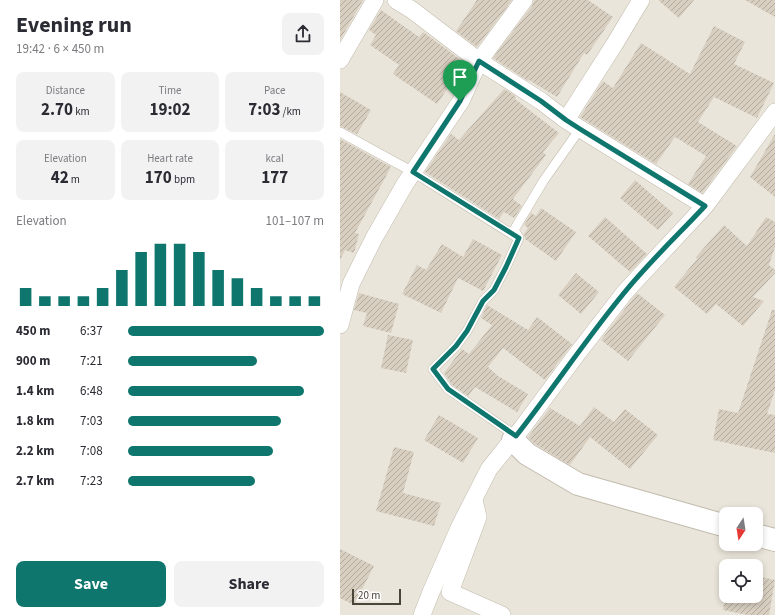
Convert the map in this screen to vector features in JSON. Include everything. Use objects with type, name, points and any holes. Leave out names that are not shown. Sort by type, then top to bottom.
[{"type":"street","points":[[340,60],[375,0]]},
{"type":"street","points":[[396,0],[412,10],[479,61],[541,101],[573,125],[705,206]]},
{"type":"street","points":[[340,325],[351,284],[374,238],[405,184],[460,101],[479,61],[524,0]]},
{"type":"street","points":[[573,125],[610,51],[642,0]]},
{"type":"street","points":[[422,615],[457,533],[489,469],[625,292],[705,206],[775,112]]},
{"type":"street","points":[[514,438],[527,454],[578,484],[719,524]]},
{"type":"street","points":[[474,500],[478,517],[450,592],[502,615]]},
{"type":"street","points":[[763,537],[775,540]]},
{"type":"lane","points":[[519,238],[514,230],[544,180],[573,125]]},
{"type":"lane","points":[[340,132],[413,172],[519,238]]},
{"type":"lane","points":[[514,438],[448,389],[433,369],[456,346],[467,331],[483,301],[494,290],[519,238]]},
{"type":"shaded area","points":[[340,0],[775,0],[775,615],[340,615]]},
{"type":"building","points":[[340,0],[363,0],[340,40]]},
{"type":"building","points":[[477,0],[512,0],[477,47],[456,31]]},
{"type":"building","points":[[534,0],[588,0],[613,17],[587,55],[584,53],[557,97],[529,80],[528,81],[493,58],[532,6]]},
{"type":"building","points":[[658,0],[694,0],[679,18]]},
{"type":"building","points":[[745,0],[775,0],[775,17]]},
{"type":"building","points":[[381,10],[419,37],[423,32],[465,63],[437,104],[393,74],[399,65],[370,45],[376,35],[369,30]]},
{"type":"building","points":[[714,26],[745,42],[734,64],[774,83],[757,118],[714,97],[698,122],[737,146],[702,193],[688,184],[706,156],[675,137],[656,164],[580,117],[603,81],[613,88],[641,43],[690,74]]},
{"type":"building","points":[[504,89],[514,95],[516,98],[515,99],[559,133],[543,152],[546,155],[513,199],[522,206],[514,218],[504,212],[499,219],[425,172],[451,134],[459,140]]},
{"type":"building","points":[[340,92],[371,110],[357,134],[340,126]]},
{"type":"building","points":[[775,134],[775,197],[750,177]]},
{"type":"building","points":[[340,139],[391,167],[355,233],[359,234],[354,253],[345,250],[340,260]]},
{"type":"building","points":[[635,180],[673,213],[658,230],[620,198]]},
{"type":"building","points":[[541,208],[576,232],[556,261],[525,239],[524,234],[528,228],[524,225],[531,213],[536,216]]},
{"type":"building","points":[[605,217],[647,254],[630,272],[588,236]]},
{"type":"building","points":[[766,217],[775,222],[775,247],[769,265],[775,270],[775,273],[753,297],[764,301],[743,326],[716,304],[707,314],[674,287],[697,259],[696,257],[724,225],[747,246]]},
{"type":"building","points":[[473,239],[502,255],[483,291],[458,278],[441,313],[402,294],[417,265],[426,270],[442,244],[463,257]]},
{"type":"building","points":[[576,273],[599,292],[581,314],[558,295]]},
{"type":"building","points":[[359,293],[399,304],[391,333],[363,326],[367,313],[354,310]]},
{"type":"building","points":[[637,293],[665,315],[628,361],[601,340]]},
{"type":"building","points":[[487,305],[528,330],[537,317],[572,344],[545,380],[503,348],[488,367],[498,376],[528,394],[517,412],[475,387],[468,396],[452,385],[444,373],[462,349],[469,354],[492,325],[481,318]]},
{"type":"building","points":[[772,310],[775,310],[775,390],[767,414],[775,415],[775,453],[713,440],[719,409],[738,413]]},
{"type":"building","points":[[388,335],[413,340],[406,373],[381,368]]},
{"type":"building","points":[[594,407],[614,422],[625,409],[658,435],[630,469],[590,437],[570,465],[535,444],[528,437],[550,408],[580,426]]},
{"type":"building","points":[[439,415],[478,438],[463,463],[424,440]]},
{"type":"building","points":[[394,447],[414,452],[403,493],[441,503],[434,526],[376,511]]},
{"type":"building","points":[[340,549],[374,566],[354,605],[340,598]]},
{"type":"building","points":[[763,577],[775,580],[769,615],[748,615],[723,610],[724,603],[763,603]]},
{"type":"route","points":[[479,61],[541,101],[580,129],[705,206],[625,292],[516,436],[448,389],[433,369],[456,346],[467,331],[483,301],[494,290],[519,238],[413,172],[460,101],[479,61]]}]
